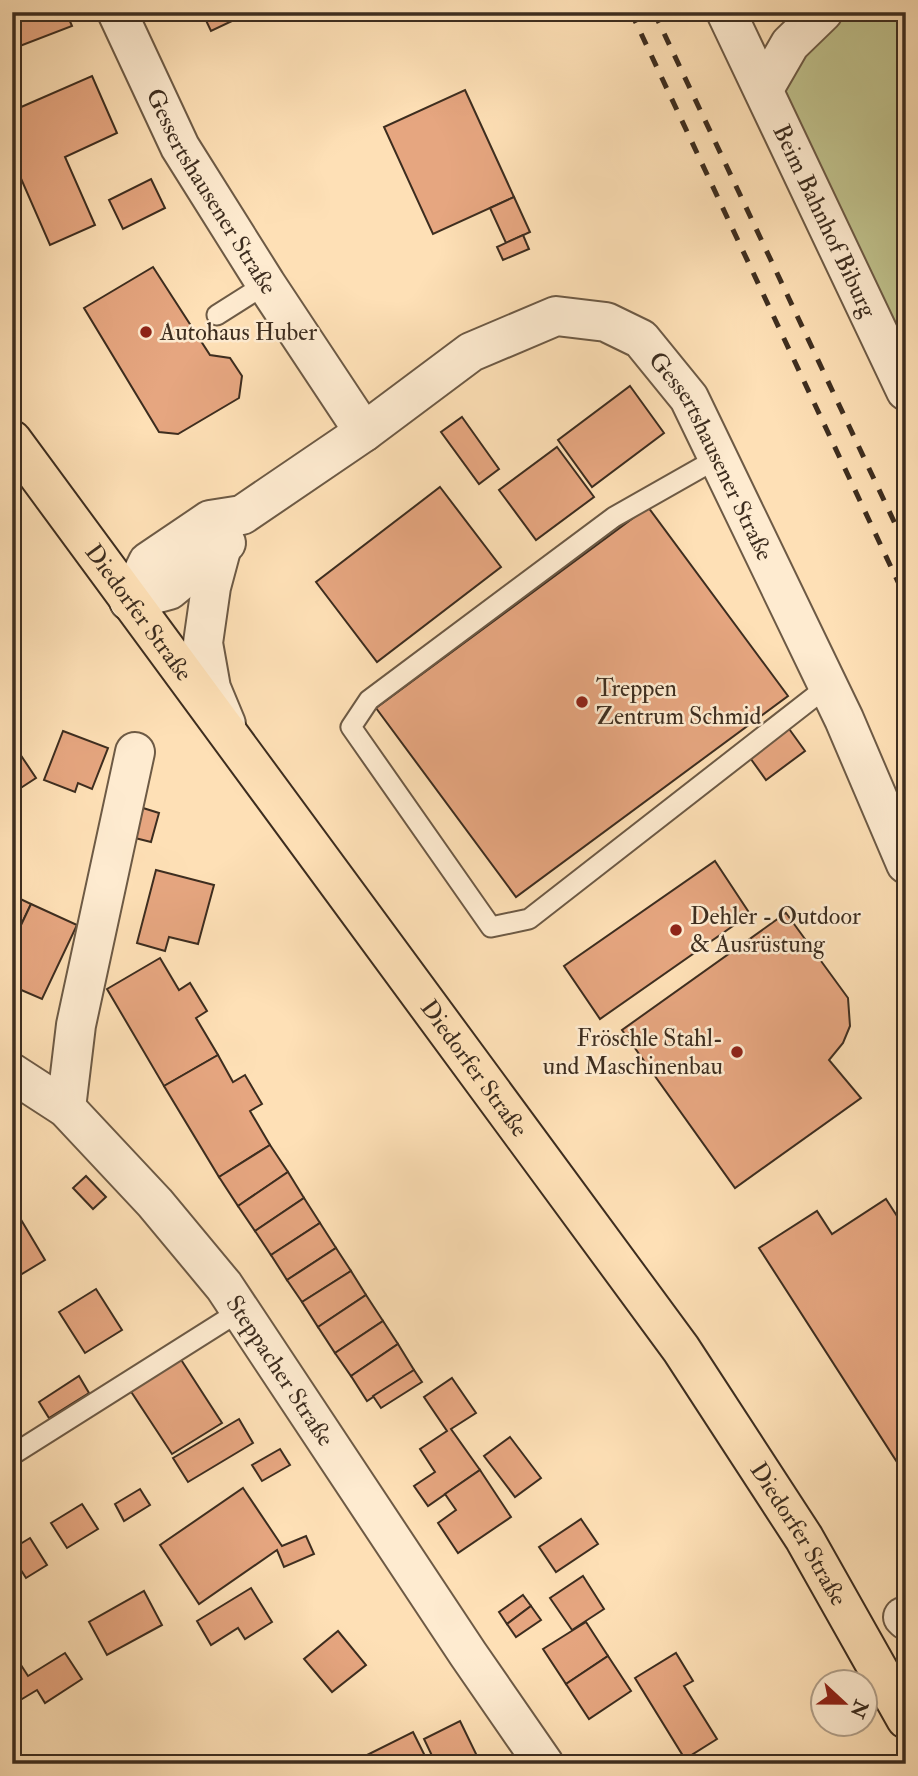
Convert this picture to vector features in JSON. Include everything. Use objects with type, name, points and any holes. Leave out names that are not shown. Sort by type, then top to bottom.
[{"type":"main road","name":"Diedorfer Straße","points":[[12,440],[681,1349],[804,1538],[906,1719]]},
{"type":"street","name":"Gessertshausener Straße","points":[[117,12],[180,147],[364,432]]},
{"type":"street","name":"Beim Bahnhof Biburg","points":[[726,12],[906,391]]},
{"type":"street","points":[[764,89],[790,44],[823,12]]},
{"type":"street","name":"Gessertshausener Straße","points":[[129,601],[169,590],[231,531],[471,352],[556,316],[606,322],[641,339],[689,398],[844,719],[906,864]]},
{"type":"street","points":[[231,531],[211,587],[203,643],[211,688],[232,739]]},
{"type":"street","points":[[66,1108],[76,1025],[135,752]]},
{"type":"street","name":"Steppacher Straße","points":[[12,1073],[66,1108],[155,1203],[224,1286],[544,1764]]},
{"type":"lane","points":[[217,315],[266,284]]},
{"type":"lane","points":[[718,458],[614,517],[369,700],[351,727],[491,927],[529,919],[828,686]]},
{"type":"lane","points":[[12,1455],[240,1311]]},
{"type":"green space","points":[[837,12],[906,12],[906,357],[781,94],[791,70]]},
{"type":"building","points":[[12,12],[66,12],[72,26],[12,49]]},
{"type":"building","points":[[202,12],[251,12],[211,31]]},
{"type":"building","points":[[92,76],[117,133],[65,157],[95,225],[50,245],[12,158],[12,111]]},
{"type":"building","points":[[465,90],[514,197],[433,234],[384,127]]},
{"type":"building","points":[[151,179],[165,208],[123,229],[109,200]]},
{"type":"building","points":[[514,197],[530,232],[506,243],[490,208]]},
{"type":"building","points":[[523,235],[529,249],[503,260],[497,247]]},
{"type":"building","name":"Autohaus Huber","points":[[153,267],[210,355],[230,358],[242,376],[239,398],[178,434],[159,432],[84,308]]},
{"type":"building","points":[[630,386],[664,433],[592,487],[558,440]]},
{"type":"building","points":[[462,417],[499,469],[479,484],[441,432]]},
{"type":"building","points":[[557,447],[594,497],[536,540],[499,490]]},
{"type":"building","points":[[440,487],[501,567],[377,662],[316,582]]},
{"type":"building","name":"Treppen Zentrum Schmid","points":[[648,507],[788,696],[516,897],[376,708]]},
{"type":"building","points":[[787,726],[805,751],[766,780],[748,755]]},
{"type":"building","points":[[63,731],[108,748],[92,789],[78,783],[75,792],[44,780]]},
{"type":"building","points":[[18,751],[36,778],[13,793],[12,755]]},
{"type":"building","points":[[143,808],[159,813],[151,842],[135,838]]},
{"type":"building","points":[[715,861],[750,914],[600,1019],[564,966]]},
{"type":"building","points":[[156,870],[214,885],[198,944],[169,937],[165,951],[137,943]]},
{"type":"building","points":[[12,895],[31,904],[12,944]]},
{"type":"building","points":[[31,904],[77,925],[42,999],[12,986],[12,944]]},
{"type":"building","name":"Fröschle Stahl- und Maschinenbau","points":[[786,913],[848,998],[850,1026],[843,1043],[829,1060],[861,1098],[735,1188],[622,1030]]},
{"type":"building","points":[[160,958],[179,990],[190,983],[207,1011],[196,1018],[218,1055],[164,1086],[107,989]]},
{"type":"building","points":[[218,1055],[233,1082],[245,1075],[262,1104],[250,1111],[270,1145],[219,1177],[164,1086]]},
{"type":"building","points":[[270,1145],[288,1172],[238,1206],[219,1177]]},
{"type":"building","points":[[288,1172],[304,1198],[255,1231],[238,1206]]},
{"type":"building","points":[[86,1176],[106,1197],[93,1209],[73,1188]]},
{"type":"building","points":[[304,1198],[320,1223],[271,1255],[255,1231]]},
{"type":"building","points":[[886,1199],[906,1230],[906,1476],[759,1248],[817,1211],[832,1234]]},
{"type":"building","points":[[20,1218],[45,1260],[12,1280],[12,1223]]},
{"type":"building","points":[[320,1223],[336,1248],[287,1280],[271,1255]]},
{"type":"building","points":[[336,1248],[351,1271],[302,1302],[287,1280]]},
{"type":"building","points":[[351,1271],[366,1295],[318,1327],[302,1302]]},
{"type":"building","points":[[96,1289],[122,1330],[85,1353],[59,1312]]},
{"type":"building","points":[[366,1295],[383,1321],[335,1353],[318,1327]]},
{"type":"building","points":[[383,1321],[398,1344],[351,1376],[335,1353]]},
{"type":"building","points":[[398,1344],[414,1370],[367,1401],[351,1376]]},
{"type":"building","points":[[178,1355],[222,1423],[172,1454],[128,1387]]},
{"type":"building","points":[[414,1370],[422,1382],[381,1408],[373,1396]]},
{"type":"building","points":[[79,1376],[89,1393],[49,1418],[39,1402]]},
{"type":"building","points":[[452,1378],[476,1413],[451,1429],[480,1470],[428,1506],[414,1486],[435,1472],[420,1449],[447,1431],[424,1397]]},
{"type":"building","points":[[239,1419],[253,1443],[188,1482],[173,1458]]},
{"type":"building","points":[[510,1437],[541,1478],[515,1497],[484,1456]]},
{"type":"building","points":[[280,1449],[290,1465],[262,1481],[252,1465]]},
{"type":"building","points":[[480,1470],[511,1517],[458,1553],[438,1523],[456,1510],[445,1494]]},
{"type":"building","points":[[243,1488],[282,1546],[306,1536],[314,1554],[284,1567],[277,1550],[199,1604],[160,1545]]},
{"type":"building","points":[[140,1489],[150,1505],[124,1521],[115,1504]]},
{"type":"building","points":[[82,1504],[98,1529],[67,1548],[51,1523]]},
{"type":"building","points":[[581,1519],[598,1544],[556,1572],[539,1547]]},
{"type":"building","points":[[30,1538],[47,1565],[26,1578],[12,1556],[12,1549]]},
{"type":"building","points":[[583,1576],[604,1609],[572,1630],[550,1598]]},
{"type":"building","points":[[251,1588],[272,1622],[245,1639],[238,1628],[211,1645],[197,1621]]},
{"type":"building","points":[[144,1591],[162,1625],[107,1655],[89,1622]]},
{"type":"building","points":[[523,1595],[531,1606],[507,1624],[499,1612]]},
{"type":"building","points":[[531,1606],[541,1620],[516,1637],[507,1624]]},
{"type":"building","points":[[586,1622],[608,1656],[566,1684],[543,1649]]},
{"type":"building","points":[[338,1631],[366,1665],[332,1692],[304,1659]]},
{"type":"building","points":[[12,1651],[28,1676],[65,1653],[82,1679],[45,1703],[37,1690],[12,1705]]},
{"type":"building","points":[[676,1653],[693,1681],[684,1686],[717,1739],[685,1759],[635,1678]]},
{"type":"building","points":[[608,1656],[631,1691],[589,1719],[566,1684]]},
{"type":"building","points":[[460,1721],[478,1758],[466,1764],[436,1764],[424,1739]]},
{"type":"building","points":[[413,1732],[429,1764],[369,1764],[365,1756]]},
{"type":"railway","points":[[631,12],[906,599]]},
{"type":"railway","points":[[654,12],[906,547]]},
{"type":"place","name":"Autohaus Huber","points":[[146,332]]},
{"type":"place","name":"Treppen Zentrum Schmid","points":[[582,702]]},
{"type":"place","name":"Dehler - Outdoor & Ausrüstung","points":[[676,930]]},
{"type":"place","name":"Fröschle Stahl- und Maschinenbau","points":[[737,1052]]}]
